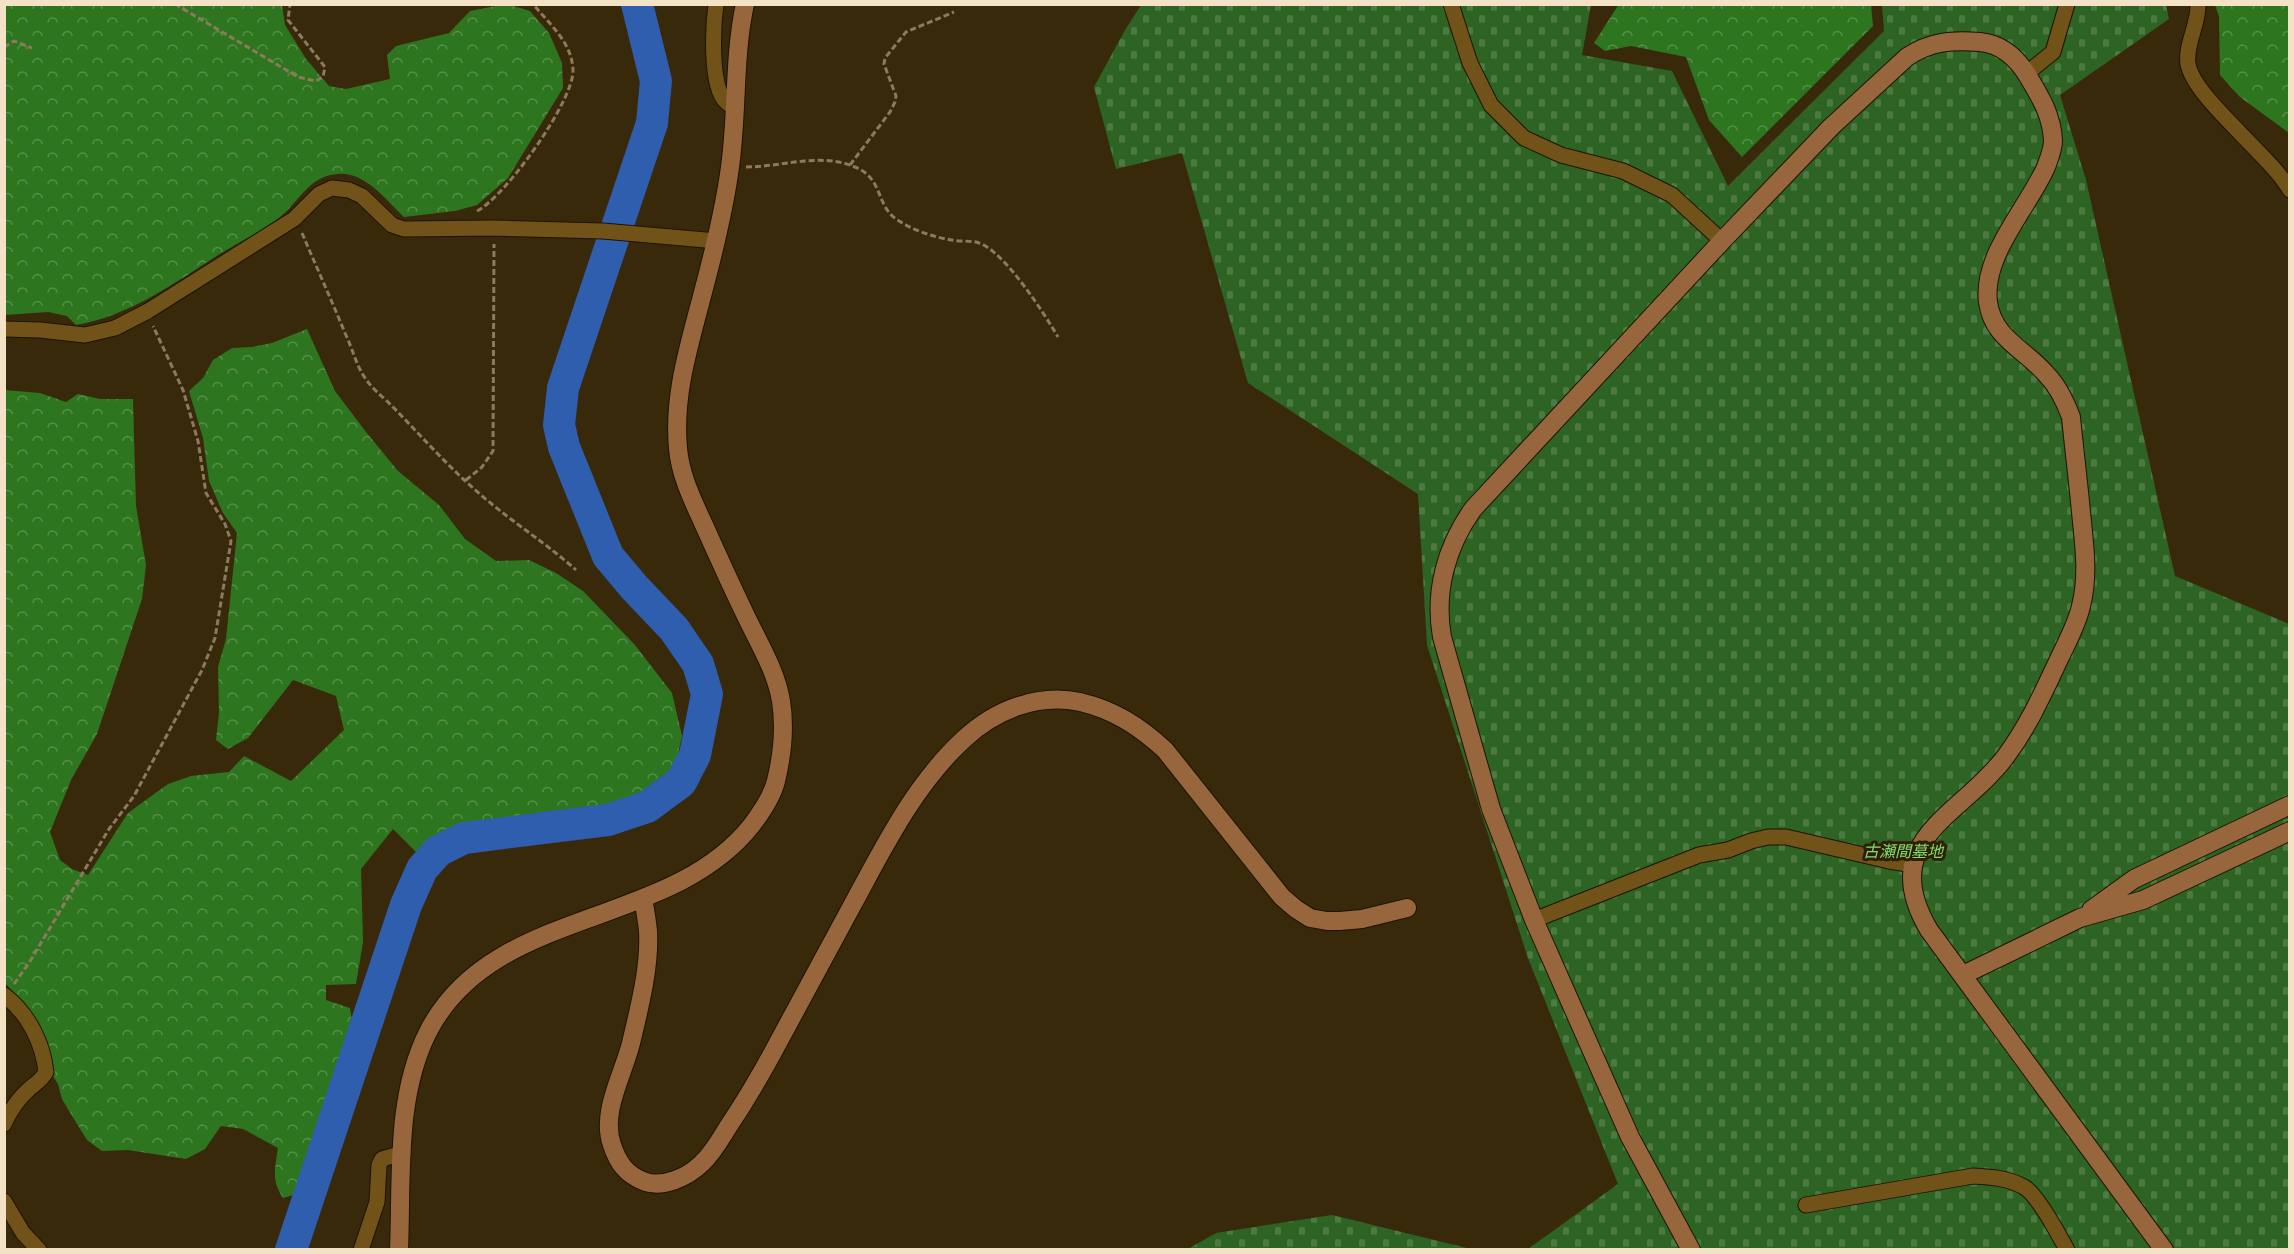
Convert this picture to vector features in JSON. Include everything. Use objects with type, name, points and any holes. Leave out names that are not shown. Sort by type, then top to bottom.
[{"type":"street","points":[[716,4],[713,28],[715,75],[724,100],[736,109]]},
{"type":"street","points":[[399,1250],[406,1100],[414,1065],[428,1030],[462,986],[483,968],[530,942],[643,898],[707,867],[741,838],[761,813],[776,784],[782,744],[781,700],[761,647],[696,507],[678,452],[677,416],[684,363],[717,241],[730,166],[745,4]]},
{"type":"street","points":[[1451,4],[1470,63],[1491,105],[1524,138],[1561,156],[1623,171],[1672,195],[1722,241]]},
{"type":"street","points":[[2026,74],[2053,52],[2067,4]]},
{"type":"street","points":[[2198,4],[2188,50],[2188,63],[2192,75],[2203,92],[2268,161],[2289,190]]},
{"type":"street","points":[[1691,1250],[1630,1137],[1534,920],[1491,809],[1442,637],[1438,616],[1439,593],[1449,552],[1458,530],[1473,509],[1830,127],[1906,57],[1919,48],[1950,40],[1987,43],[2008,52],[2026,74],[2047,110],[2053,143],[2040,181],[1995,258],[1989,276],[1988,304],[1997,330],[2045,372],[2065,400],[2071,417],[2086,583],[2074,625],[2036,710],[2005,757],[1975,790],[1926,834],[1914,865],[1912,883],[1920,914],[2164,1250]]},
{"type":"street","points":[[4,329],[85,335],[115,328],[147,312],[294,219],[319,194],[332,188],[349,190],[362,196],[392,225],[404,229],[494,228],[603,231],[717,241]]},
{"type":"street","points":[[643,898],[648,930],[648,959],[632,1042],[608,1126],[610,1142],[617,1159],[626,1172],[652,1185],[673,1181],[690,1173],[712,1151],[757,1083],[892,832],[927,781],[964,738],[989,720],[1019,706],[1049,699],[1068,700],[1107,710],[1146,732],[1165,750],[1282,897],[1310,918],[1327,921],[1362,919],[1407,908]]},
{"type":"street","points":[[1963,975],[2080,918],[2134,879],[2289,806]]},
{"type":"street","points":[[2080,918],[2143,900],[2289,831]]},
{"type":"street","points":[[1534,920],[1699,855],[1728,850],[1768,837],[1786,837],[1914,865]]},
{"type":"street","points":[[4,1124],[11,1110],[27,1091],[43,1078],[46,1072],[37,1037],[27,1018],[5,995]]},
{"type":"street","points":[[361,1250],[377,1202],[379,1166],[382,1159],[403,1153]]},
{"type":"street","points":[[1806,1205],[1973,1176],[1999,1177],[2026,1188],[2049,1218],[2067,1250]]},
{"type":"street","points":[[4,1201],[23,1233],[39,1250]]},
{"type":"path","points":[[175,4],[298,77],[315,81],[323,76],[324,67],[288,20],[290,4]]},
{"type":"path","points":[[455,228],[462,219],[487,207],[518,174],[565,99],[572,83],[573,69],[566,44],[556,28],[533,4]]},
{"type":"path","points":[[850,165],[891,112],[895,102],[896,96],[884,64],[885,58],[906,32],[954,12]]},
{"type":"path","points":[[4,47],[14,40],[32,48]]},
{"type":"path","points":[[730,166],[748,168],[823,160],[850,165],[866,173],[873,180],[893,217],[908,226],[951,240],[979,243],[998,254],[1046,316],[1058,337]]},
{"type":"path","points":[[294,219],[299,225],[346,335],[358,370],[371,388],[502,513],[576,570]]},
{"type":"path","points":[[465,480],[482,467],[493,451],[494,228]]},
{"type":"path","points":[[5,995],[29,963],[109,829],[134,796],[210,654],[215,638],[231,541],[225,524],[206,493],[198,441],[183,390],[147,312]]},
{"type":"green space","points":[[506,4],[530,11],[549,33],[562,63],[563,88],[508,178],[477,205],[455,211],[404,217],[374,188],[357,177],[347,174],[327,176],[319,179],[273,222],[132,307],[95,321],[76,325],[67,316],[48,312],[5,315],[4,5],[282,5],[285,25],[306,59],[329,86],[346,89],[390,79],[387,55],[396,46],[449,33],[470,11]]},
{"type":"green space","points":[[1619,4],[1871,5],[1873,26],[1742,157],[1709,120],[1686,57],[1631,46],[1605,51],[1594,43]]},
{"type":"green space","name":"古瀬間墓地","points":[[1141,5],[1591,5],[1582,55],[1672,71],[1728,186],[1884,31],[1882,5],[2166,5],[2169,19],[2060,95],[2086,180],[2175,576],[2289,624],[2289,1249],[1528,1249],[1618,1184],[1528,958],[1427,645],[1418,494],[1248,383],[1182,153],[1116,169],[1094,87]]},
{"type":"green space","points":[[2215,5],[2289,5],[2289,133],[2240,97],[2220,75],[2219,16]]},
{"type":"green space","points":[[307,329],[335,391],[398,471],[439,505],[465,539],[496,561],[529,560],[556,573],[583,591],[635,645],[672,693],[682,736],[675,767],[650,785],[646,795],[596,814],[469,830],[417,853],[393,829],[361,869],[363,942],[356,984],[326,985],[326,1000],[350,1008],[354,1033],[300,1193],[283,1198],[275,1180],[278,1148],[243,1129],[221,1126],[205,1149],[186,1159],[128,1150],[102,1151],[87,1140],[62,1099],[58,1084],[50,1071],[36,1020],[5,983],[4,390],[40,393],[66,402],[78,394],[100,399],[133,399],[136,506],[146,565],[142,599],[97,734],[71,780],[50,832],[60,860],[72,869],[88,875],[128,813],[168,784],[191,776],[229,772],[244,756],[291,781],[344,730],[336,696],[293,680],[248,738],[228,749],[216,740],[219,713],[218,667],[226,639],[237,533],[223,513],[209,481],[203,438],[189,391],[203,378],[213,360],[232,348],[272,343]]},
{"type":"green space","points":[[1332,1215],[1471,1249],[1188,1249],[1216,1233]]},
{"type":"waterway","points":[[291,1250],[406,905],[422,869],[438,851],[464,838],[608,820],[647,807],[681,782],[695,755],[707,694],[698,664],[674,629],[608,556],[564,447],[559,425],[563,388],[652,123],[656,81],[637,4]]}]
